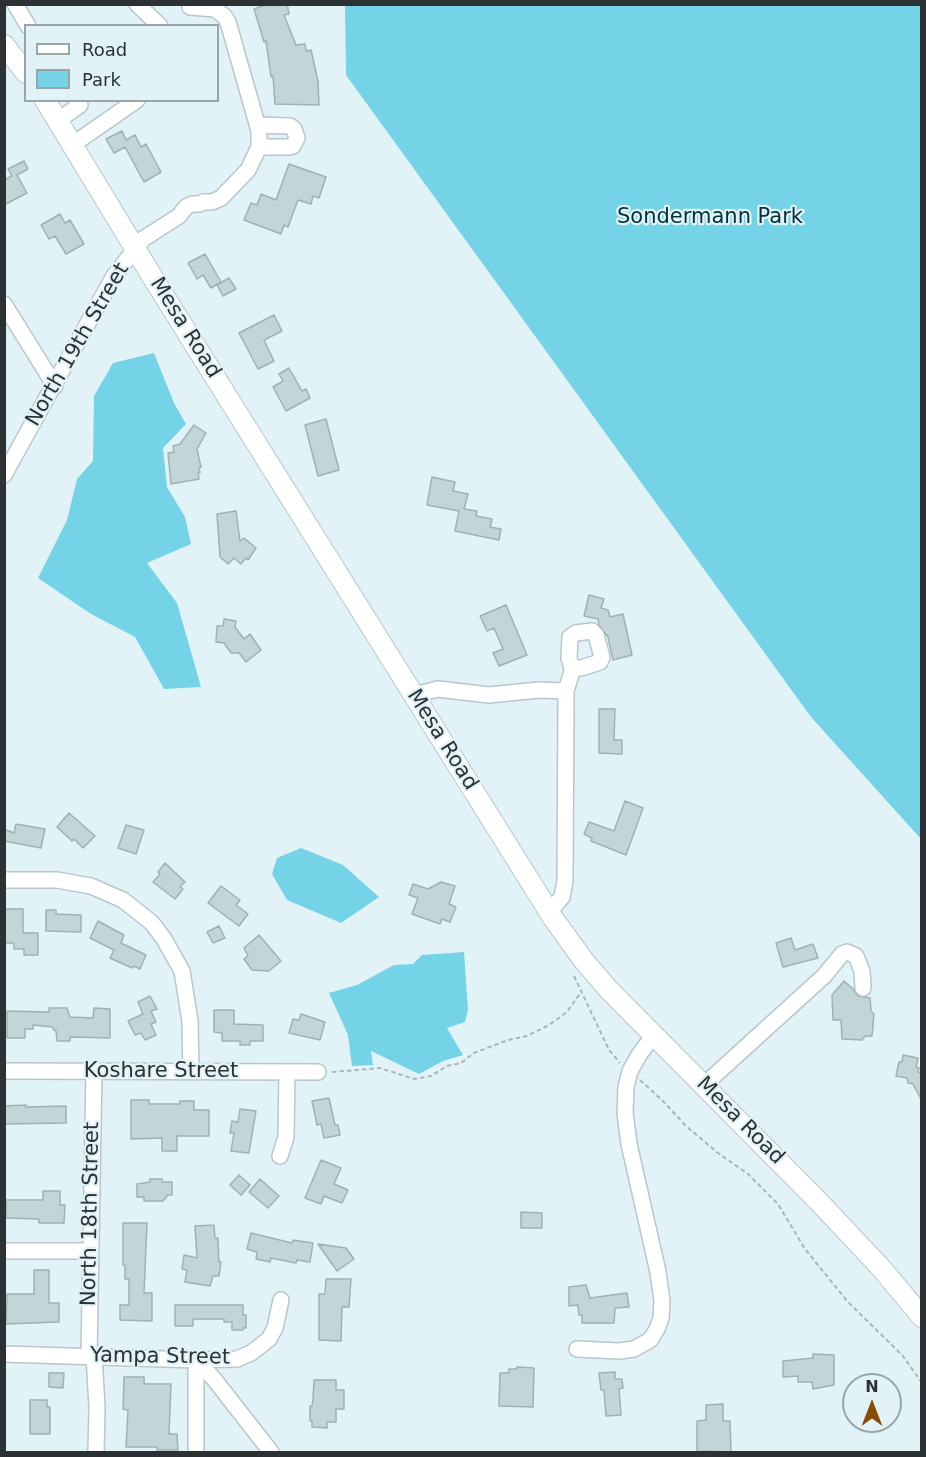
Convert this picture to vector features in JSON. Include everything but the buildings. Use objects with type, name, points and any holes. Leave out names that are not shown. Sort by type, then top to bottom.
[{"type":"main road","points":[[4,45],[24,70]]},
{"type":"main road","name":"Mesa Road","points":[[46,102],[549,912],[584,961],[609,990],[820,1203],[882,1269],[921,1317]]},
{"type":"street","points":[[15,4],[27,24]]},
{"type":"street","points":[[137,4],[158,24]]},
{"type":"street","points":[[190,7],[215,9],[228,22],[258,125],[259,147],[294,146],[297,138],[294,129],[290,126],[258,125]]},
{"type":"street","points":[[57,121],[80,105],[78,102]]},
{"type":"street","points":[[72,145],[134,102]]},
{"type":"street","name":"North 19th Street","points":[[4,475],[55,386],[102,294],[135,248],[143,239],[179,216],[186,207],[201,203],[219,187],[232,185],[248,170],[259,147]]},
{"type":"street","points":[[4,304],[55,386]]},
{"type":"street","points":[[549,912],[562,897],[565,881],[566,691],[573,668]]},
{"type":"street","points":[[414,695],[438,689],[489,695],[539,690],[566,691]]},
{"type":"street","points":[[4,880],[57,880],[91,886],[123,900],[152,923],[182,971],[190,1021],[191,1072]]},
{"type":"street","points":[[704,1085],[824,976],[842,954],[847,952],[856,956],[862,971],[863,988]]},
{"type":"street","points":[[577,1349],[619,1352],[634,1349],[650,1340],[661,1318],[662,1301],[658,1272],[628,1144],[625,1113],[626,1087],[630,1071],[654,1035]]},
{"type":"street","name":"Koshare Street","points":[[4,1071],[318,1072]]},
{"type":"street","name":"North 18th Street","points":[[94,1071],[90,1251],[92,1356],[97,1407],[96,1452]]},
{"type":"street","points":[[280,1156],[286,1137],[287,1072]]},
{"type":"street","points":[[4,1251],[90,1251]]},
{"type":"street","name":"Yampa Street","points":[[4,1354],[196,1360],[237,1359],[260,1347],[273,1333],[281,1300]]},
{"type":"street","points":[[196,1360],[196,1452]]},
{"type":"street","points":[[196,1360],[214,1379],[271,1452]]},
{"type":"path","points":[[318,1072],[380,1068],[414,1079],[431,1076],[447,1066],[461,1063],[474,1053],[508,1040],[527,1036],[549,1025],[567,1012],[581,992]]},
{"type":"green space","name":"Sondermann Park","points":[[345,5],[921,5],[921,839],[811,717],[346,75]]},
{"type":"green space","points":[[154,353],[174,403],[186,424],[163,448],[167,487],[185,517],[191,544],[147,563],[177,603],[201,687],[164,689],[135,637],[91,614],[38,578],[67,520],[77,479],[93,461],[94,396],[113,363]]},
{"type":"green space","points":[[301,848],[343,865],[379,897],[341,923],[287,900],[272,874],[277,858]]},
{"type":"green space","points":[[464,952],[468,1010],[465,1022],[447,1028],[463,1055],[443,1061],[419,1074],[371,1051],[373,1065],[352,1066],[348,1035],[329,993],[357,985],[394,965],[413,964],[422,955]]}]
